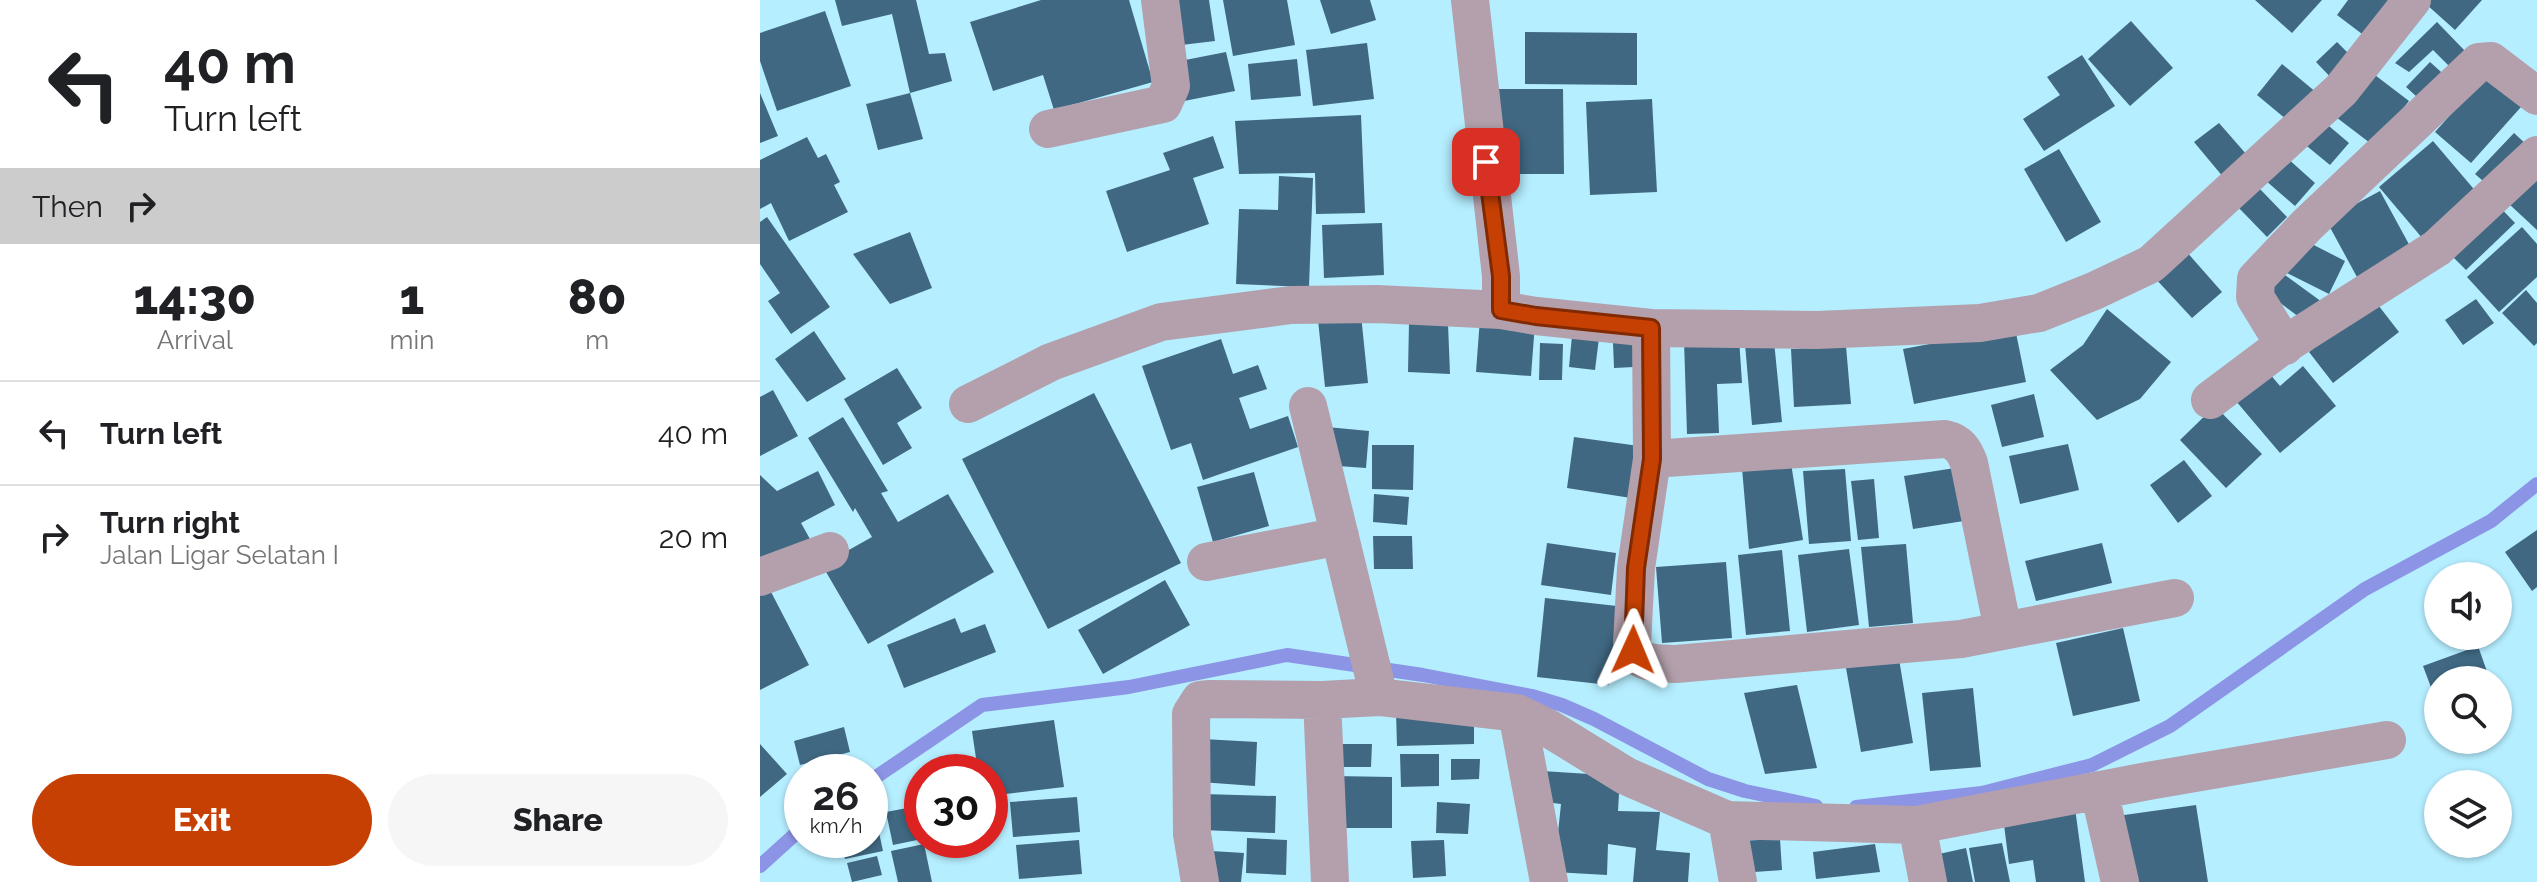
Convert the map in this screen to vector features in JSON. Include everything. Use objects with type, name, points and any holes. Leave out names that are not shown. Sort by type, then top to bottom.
[{"type":"street","points":[[1048,129],[1163,104],[1171,86],[1160,0]]},
{"type":"street","points":[[1470,0],[1501,276],[1501,310]]},
{"type":"street","points":[[968,404],[1051,362],[1161,322],[1291,305],[1377,304],[1501,310],[1651,328],[1817,330],[1980,323],[2039,313],[2151,264],[2341,90],[2412,0]]},
{"type":"street","points":[[2285,346],[2255,297],[2256,279],[2307,225],[2479,62],[2485,59],[2491,61],[2537,96]]},
{"type":"street","points":[[2210,400],[2285,346],[2437,248],[2537,155]]},
{"type":"street","points":[[1651,328],[1652,459],[1636,568],[1632,644],[1635,654],[1646,662],[1676,664],[1961,639],[2175,598]]},
{"type":"street","points":[[1308,406],[1379,697]]},
{"type":"street","points":[[1652,459],[1945,439],[1953,441],[1960,445],[1969,463],[2003,630]]},
{"type":"street","points":[[1206,562],[1340,536]]},
{"type":"street","points":[[760,577],[830,551]]},
{"type":"street","points":[[1200,882],[1192,834],[1191,714],[1200,700],[1379,697],[1517,713],[1548,728],[1626,776],[1727,820],[1917,825],[2387,740]]},
{"type":"street","points":[[1322,700],[1330,882]]},
{"type":"street","points":[[1517,713],[1549,882]]},
{"type":"street","points":[[2099,790],[2120,882]]},
{"type":"street","points":[[1727,820],[1738,882]]},
{"type":"street","points":[[1917,825],[1928,882]]},
{"type":"building","points":[[835,0],[916,0],[929,54],[945,53],[952,81],[910,93],[892,14],[842,26]]},
{"type":"building","points":[[1041,0],[1129,0],[1153,82],[1054,110],[1043,75],[993,91],[970,22]]},
{"type":"building","points":[[1166,0],[1209,0],[1215,41],[1173,46]]},
{"type":"building","points":[[1223,0],[1287,0],[1295,45],[1233,56]]},
{"type":"building","points":[[1320,0],[1370,0],[1376,20],[1331,34]]},
{"type":"building","points":[[2255,0],[2322,0],[2292,33]]},
{"type":"building","points":[[2348,0],[2396,0],[2370,40],[2337,15]]},
{"type":"building","points":[[2430,0],[2482,0],[2455,30],[2426,4]]},
{"type":"building","points":[[825,11],[851,86],[777,111],[760,61],[760,33]]},
{"type":"building","points":[[2131,21],[2173,68],[2130,106],[2088,59]]},
{"type":"building","points":[[2437,22],[2466,52],[2451,68],[2433,50],[2409,72],[2395,63]]},
{"type":"building","points":[[1525,32],[1637,33],[1637,85],[1525,84]]},
{"type":"building","points":[[2337,42],[2360,65],[2339,86],[2316,62]]},
{"type":"building","points":[[1367,43],[1374,99],[1313,106],[1306,50]]},
{"type":"building","points":[[1226,52],[1235,91],[1184,101],[1175,62]]},
{"type":"building","points":[[2082,55],[2115,106],[2044,151],[2023,119],[2060,95],[2047,77]]},
{"type":"building","points":[[1297,59],[1301,96],[1251,100],[1248,64]]},
{"type":"building","points":[[2430,62],[2450,80],[2426,105],[2406,87]]},
{"type":"building","points":[[2282,64],[2317,93],[2292,124],[2257,95]]},
{"type":"building","points":[[2367,69],[2409,101],[2374,146],[2332,114]]},
{"type":"building","points":[[2486,75],[2521,107],[2471,163],[2435,132]]},
{"type":"building","points":[[1494,89],[1563,89],[1564,174],[1495,174]]},
{"type":"building","points":[[760,93],[778,136],[760,143]]},
{"type":"building","points":[[910,93],[923,139],[878,150],[866,104]]},
{"type":"building","points":[[1652,99],[1657,192],[1590,195],[1586,102]]},
{"type":"building","points":[[1361,115],[1365,213],[1316,214],[1315,173],[1239,174],[1235,121]]},
{"type":"building","points":[[2316,115],[2349,143],[2330,165],[2297,138]]},
{"type":"building","points":[[2219,123],[2254,163],[2229,184],[2194,142]]},
{"type":"building","points":[[2514,133],[2528,146],[2490,187],[2475,174]]},
{"type":"building","points":[[1213,136],[1224,168],[1193,178],[1209,224],[1127,252],[1106,191],[1170,170],[1163,153]]},
{"type":"building","points":[[807,137],[818,158],[826,154],[840,182],[834,185],[848,212],[789,241],[771,203],[760,209],[760,160]]},
{"type":"building","points":[[2433,141],[2478,194],[2423,239],[2379,187]]},
{"type":"building","points":[[2059,149],[2101,222],[2066,242],[2024,169]]},
{"type":"building","points":[[2286,157],[2315,183],[2295,206],[2265,180]]},
{"type":"building","points":[[2537,171],[2537,230],[2508,203]]},
{"type":"building","points":[[1279,176],[1313,178],[1309,287],[1236,284],[1239,209],[1278,210]]},
{"type":"building","points":[[2259,188],[2287,217],[2267,237],[2238,207]]},
{"type":"building","points":[[2380,191],[2411,248],[2357,277],[2326,220]]},
{"type":"building","points":[[2493,200],[2515,223],[2466,270],[2444,248]]},
{"type":"building","points":[[767,217],[830,307],[791,334],[768,301],[780,293],[760,264],[760,222]]},
{"type":"building","points":[[1382,223],[1384,275],[1324,278],[1322,225]]},
{"type":"building","points":[[2522,227],[2537,244],[2537,277],[2499,312],[2467,277]]},
{"type":"building","points":[[910,232],[932,288],[890,304],[853,254]]},
{"type":"building","points":[[2304,240],[2345,261],[2329,294],[2287,273]]},
{"type":"building","points":[[2185,250],[2222,292],[2192,318],[2154,277]]},
{"type":"building","points":[[2278,270],[2322,302],[2307,323],[2263,290]]},
{"type":"building","points":[[2526,290],[2537,303],[2537,343],[2534,346],[2502,313]]},
{"type":"building","points":[[2476,299],[2494,323],[2463,345],[2445,320]]},
{"type":"building","points":[[2375,301],[2399,332],[2333,383],[2309,352]]},
{"type":"building","points":[[2107,309],[2171,362],[2140,399],[2097,420],[2050,370],[2083,345]]},
{"type":"building","points":[[1361,315],[1368,383],[1325,387],[1318,320]]},
{"type":"building","points":[[1480,318],[1535,323],[1531,376],[1476,372]]},
{"type":"building","points":[[1409,323],[1448,324],[1450,374],[1408,372]]},
{"type":"building","points":[[2015,328],[2026,382],[1914,404],[1903,349]]},
{"type":"building","points":[[814,331],[846,379],[807,402],[775,359]]},
{"type":"building","points":[[1572,336],[1599,338],[1595,370],[1569,367]]},
{"type":"building","points":[[1739,338],[1742,383],[1717,384],[1719,433],[1687,434],[1684,340]]},
{"type":"building","points":[[1221,339],[1233,374],[1258,365],[1267,389],[1239,398],[1250,429],[1288,416],[1298,447],[1203,480],[1191,443],[1171,450],[1142,366]]},
{"type":"building","points":[[1774,341],[1782,422],[1752,425],[1745,344]]},
{"type":"building","points":[[1540,343],[1563,344],[1562,380],[1539,380]]},
{"type":"building","points":[[1613,343],[1633,343],[1634,367],[1614,368]]},
{"type":"building","points":[[1846,346],[1851,404],[1794,407],[1791,349]]},
{"type":"building","points":[[2263,366],[2280,386],[2303,366],[2336,406],[2280,453],[2230,394]]},
{"type":"building","points":[[897,368],[922,408],[897,423],[912,448],[883,465],[844,399]]},
{"type":"building","points":[[773,390],[798,436],[760,456],[760,397]]},
{"type":"building","points":[[1094,393],[1181,563],[1048,629],[962,459]]},
{"type":"building","points":[[2034,394],[2044,437],[2002,447],[1991,405]]},
{"type":"building","points":[[2215,406],[2262,454],[2226,488],[2180,440]]},
{"type":"building","points":[[843,417],[888,491],[881,493],[898,522],[948,494],[994,572],[868,644],[822,565],[872,537],[808,438]]},
{"type":"building","points":[[1327,427],[1369,431],[1366,468],[1324,465]]},
{"type":"building","points":[[1574,437],[1639,446],[1631,498],[1567,488]]},
{"type":"building","points":[[2068,444],[2079,490],[2020,504],[2009,456]]},
{"type":"building","points":[[1372,445],[1414,445],[1413,490],[1372,489]]},
{"type":"building","points":[[2184,460],[2212,496],[2178,523],[2150,485]]},
{"type":"building","points":[[1791,463],[1803,540],[1749,549],[1742,468]]},
{"type":"building","points":[[1961,467],[1970,520],[1913,529],[1904,476]]},
{"type":"building","points":[[1845,469],[1851,541],[1809,544],[1803,471]]},
{"type":"building","points":[[818,471],[835,505],[801,523],[810,539],[763,562],[760,557],[760,475],[777,491]]},
{"type":"building","points":[[1254,472],[1269,526],[1213,542],[1197,487]]},
{"type":"building","points":[[1874,479],[1879,538],[1858,540],[1851,481]]},
{"type":"building","points":[[1374,494],[1409,497],[1407,525],[1373,522]]},
{"type":"building","points":[[2537,530],[2537,587],[2532,591],[2512,562],[2505,552]]},
{"type":"building","points":[[1373,536],[1412,536],[1413,569],[1374,569]]},
{"type":"building","points":[[1547,543],[1616,553],[1611,595],[1541,585]]},
{"type":"building","points":[[2102,543],[2112,583],[2036,601],[2025,561]]},
{"type":"building","points":[[1906,544],[1913,623],[1869,627],[1861,547]]},
{"type":"building","points":[[1849,549],[1859,625],[1807,632],[1798,555]]},
{"type":"building","points":[[1782,550],[1790,631],[1746,635],[1738,555]]},
{"type":"building","points":[[1726,562],[1732,638],[1662,643],[1656,567]]},
{"type":"building","points":[[1165,580],[1190,625],[1103,674],[1078,630]]},
{"type":"building","points":[[770,590],[809,665],[760,690],[760,595]]},
{"type":"building","points":[[1545,598],[1617,606],[1609,685],[1537,677]]},
{"type":"building","points":[[955,618],[961,633],[985,624],[996,652],[904,688],[887,645]]},
{"type":"building","points":[[2123,628],[2140,701],[2073,716],[2056,643]]},
{"type":"building","points":[[2467,650],[2479,650],[2485,666],[2424,666],[2424,669],[2423,666]]},
{"type":"building","points":[[1899,659],[1913,743],[1861,752],[1846,668]]},
{"type":"building","points":[[1797,685],[1817,768],[1765,774],[1744,693]]},
{"type":"building","points":[[1973,688],[1981,767],[1930,771],[1922,693]]},
{"type":"building","points":[[1474,710],[1474,744],[1397,746],[1396,712]]},
{"type":"building","points":[[1054,720],[1064,787],[1008,794],[1008,754],[975,754],[972,731]]},
{"type":"building","points":[[844,727],[850,752],[797,754],[794,741]]},
{"type":"building","points":[[1203,739],[1257,742],[1255,786],[1200,782]]},
{"type":"building","points":[[760,744],[784,771],[784,777],[760,797]]},
{"type":"building","points":[[1340,744],[1372,744],[1371,767],[1340,767]]},
{"type":"building","points":[[1400,754],[1439,754],[1439,786],[1401,787]]},
{"type":"building","points":[[1451,759],[1480,759],[1479,779],[1451,780]]},
{"type":"building","points":[[1542,771],[1620,776],[1618,811],[1660,812],[1656,850],[1690,853],[1688,882],[1633,882],[1636,848],[1608,844],[1607,875],[1554,872],[1561,804],[1545,802]]},
{"type":"building","points":[[1334,776],[1392,777],[1392,828],[1334,828]]},
{"type":"building","points":[[1203,794],[1276,796],[1275,833],[1203,830]]},
{"type":"building","points":[[1077,797],[1080,832],[1013,837],[1010,802]]},
{"type":"building","points":[[1437,802],[1470,804],[1468,834],[1436,833]]},
{"type":"building","points":[[2196,805],[2208,882],[2127,882],[2117,816]]},
{"type":"building","points":[[2075,808],[2085,882],[2036,882],[2033,860],[2009,864],[2003,817]]},
{"type":"building","points":[[904,809],[904,843],[893,845],[888,812]]},
{"type":"building","points":[[1247,838],[1287,840],[1286,875],[1246,873]]},
{"type":"building","points":[[1780,839],[1782,870],[1739,873],[1737,841]]},
{"type":"building","points":[[1079,840],[1082,874],[1019,879],[1016,845]]},
{"type":"building","points":[[1444,840],[1446,876],[1413,878],[1411,841]]},
{"type":"building","points":[[2002,843],[2010,882],[1975,882],[1969,848]]},
{"type":"building","points":[[1875,844],[1880,872],[1816,879],[1813,852]]},
{"type":"building","points":[[904,848],[904,858],[927,858],[932,882],[898,882],[891,851]]},
{"type":"building","points":[[1966,848],[1973,882],[1944,882],[1939,854]]},
{"type":"building","points":[[1211,851],[1244,853],[1241,882],[1209,882]]},
{"type":"building","points":[[878,858],[882,875],[852,882],[847,863]]},
{"type":"waterway","points":[[1856,807],[1982,793],[2092,765],[2170,726],[2365,589],[2491,521],[2537,484]]},
{"type":"waterway","points":[[888,769],[982,705],[1129,687],[1287,655],[1423,675],[1532,696],[1594,719],[1708,779],[1745,791],[1816,806]]},
{"type":"waterway","points":[[760,866],[784,844]]},
{"type":"route","points":[[1486,162],[1501,276],[1501,310],[1651,328],[1652,459],[1636,568],[1633,650]]}]
